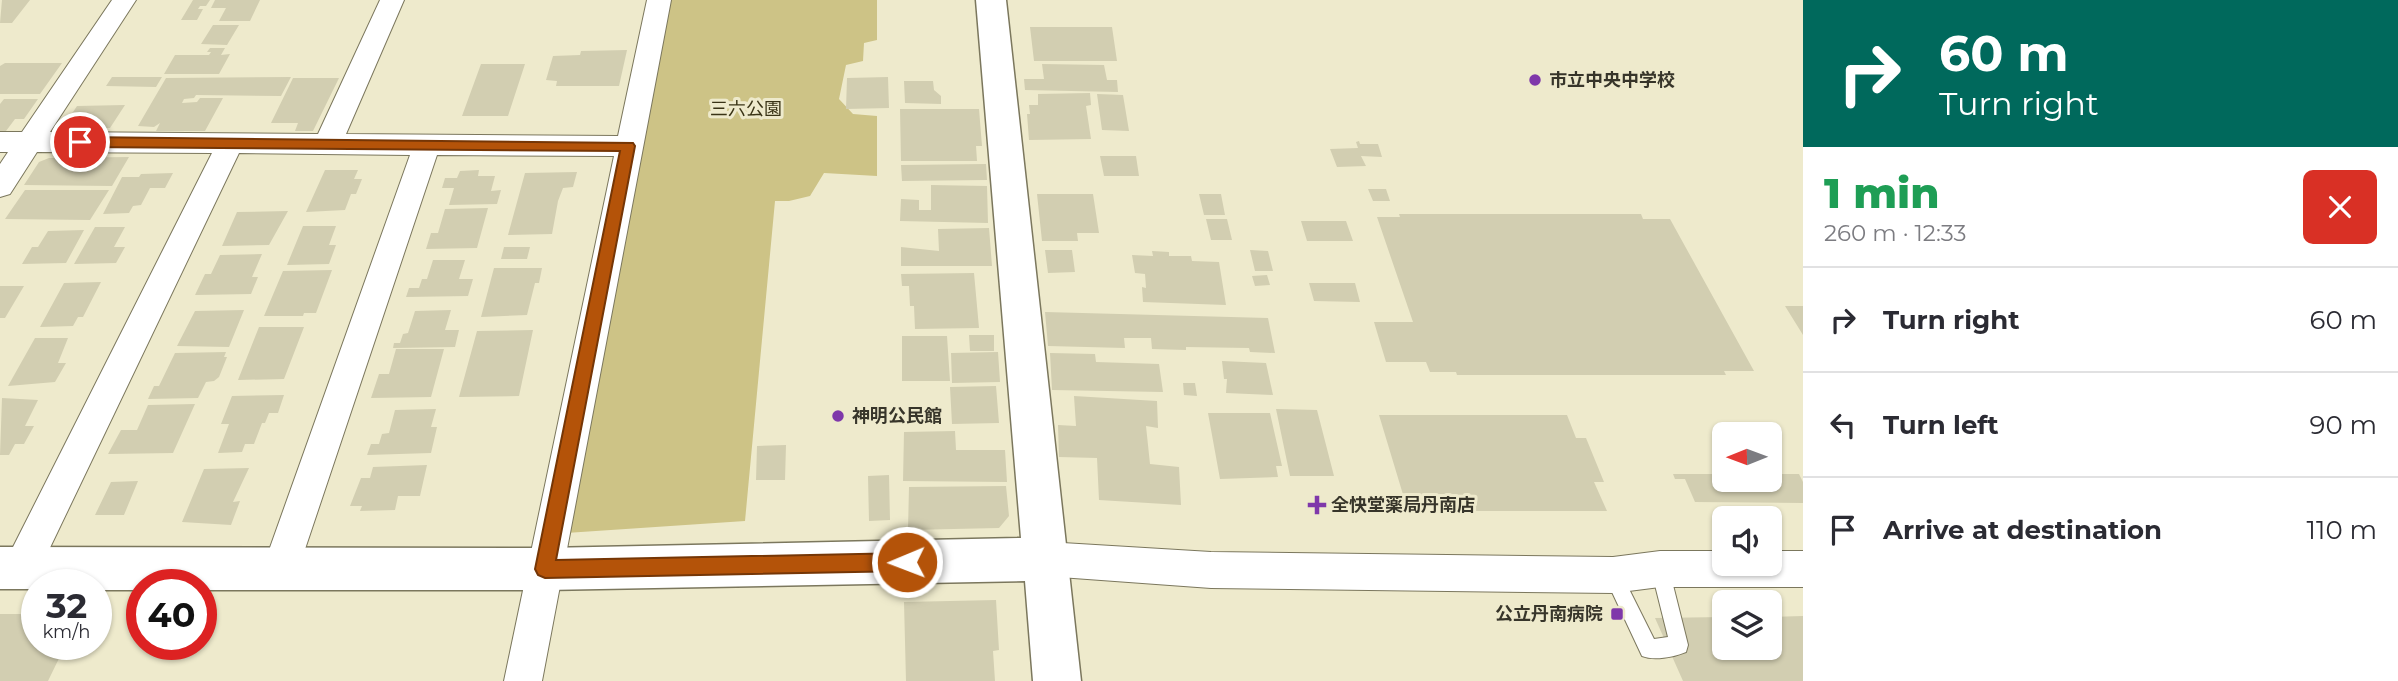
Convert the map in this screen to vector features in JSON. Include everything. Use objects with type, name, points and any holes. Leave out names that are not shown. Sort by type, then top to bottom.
[{"type":"street","points":[[0,186],[124,0]]},
{"type":"street","points":[[328,143],[392,0]]},
{"type":"street","points":[[523,681],[659,0]]},
{"type":"street","points":[[991,0],[1057,681]]},
{"type":"street","points":[[0,142],[628,146]]},
{"type":"street","points":[[230,144],[11,568],[545,569],[1046,559],[1211,570],[1613,575],[1660,569],[1803,569]]},
{"type":"street","points":[[280,570],[427,145]]},
{"type":"lane","points":[[1613,575],[1650,649],[1679,645],[1660,569]]},
{"type":"green space","name":"三六公園","points":[[671,0],[877,0],[877,40],[864,43],[863,61],[846,65],[839,99],[853,114],[877,116],[877,176],[824,173],[810,196],[775,201],[745,521],[566,533]]},
{"type":"building","points":[[2,0],[30,0],[12,23],[0,23]]},
{"type":"building","points":[[193,0],[210,0],[206,6],[200,6],[198,9],[203,9],[197,20],[181,20]]},
{"type":"building","points":[[215,0],[260,0],[250,21],[219,21],[226,8],[211,8]]},
{"type":"building","points":[[213,25],[239,25],[227,45],[201,44]]},
{"type":"building","points":[[1030,27],[1112,27],[1117,61],[1034,61]]},
{"type":"building","points":[[210,48],[225,48],[221,55],[230,54],[219,74],[164,74],[175,55],[209,55],[211,52],[207,52]]},
{"type":"building","points":[[627,50],[619,86],[556,86],[557,81],[546,80],[553,56],[580,55],[581,51]]},
{"type":"building","points":[[5,63],[62,63],[40,94],[0,94],[0,66]]},
{"type":"building","points":[[481,64],[525,64],[508,116],[462,116]]},
{"type":"building","points":[[1042,64],[1104,65],[1107,80],[1117,80],[1118,92],[1025,90],[1024,79],[1044,79]]},
{"type":"building","points":[[112,77],[162,77],[156,87],[106,86]]},
{"type":"building","points":[[291,77],[281,96],[196,95],[194,98],[184,99],[182,103],[197,102],[200,98],[223,98],[205,131],[156,131],[160,123],[154,127],[138,126],[166,78]]},
{"type":"building","points":[[888,77],[889,108],[846,109],[847,78]]},
{"type":"building","points":[[293,78],[339,78],[313,131],[295,131],[298,123],[271,123]]},
{"type":"building","points":[[904,81],[933,81],[934,90],[941,96],[941,104],[905,103]]},
{"type":"building","points":[[1090,93],[1091,105],[1086,106],[1091,139],[1029,140],[1027,114],[1030,114],[1029,105],[1038,105],[1038,94]]},
{"type":"building","points":[[1097,94],[1123,95],[1129,131],[1102,130]]},
{"type":"building","points":[[4,99],[38,99],[24,119],[15,119],[6,131],[0,131],[0,104]]},
{"type":"building","points":[[125,105],[110,128],[101,131],[71,132],[65,124],[77,106]]},
{"type":"building","points":[[900,109],[979,109],[982,146],[976,146],[977,161],[901,161]]},
{"type":"building","points":[[1359,141],[1360,144],[1378,144],[1382,157],[1361,156],[1366,166],[1337,167],[1330,149],[1358,148],[1356,142]]},
{"type":"building","points":[[1100,156],[1136,156],[1139,176],[1104,176]]},
{"type":"building","points":[[129,157],[112,186],[24,185],[39,162],[49,158]]},
{"type":"building","points":[[986,164],[987,180],[902,181],[901,165]]},
{"type":"building","points":[[325,170],[358,170],[354,179],[362,179],[356,194],[351,194],[345,210],[306,212]]},
{"type":"building","points":[[479,170],[478,176],[495,176],[491,191],[501,190],[497,204],[449,205],[454,188],[442,188],[445,178],[457,178],[460,171]]},
{"type":"building","points":[[577,172],[573,187],[563,188],[552,234],[508,235],[525,173]]},
{"type":"building","points":[[173,173],[165,188],[150,188],[141,205],[133,206],[129,213],[103,214],[122,177]]},
{"type":"building","points":[[931,185],[987,186],[988,223],[900,221],[901,199],[919,200],[919,210],[931,210]]},
{"type":"building","points":[[1368,189],[1386,189],[1390,201],[1373,201]]},
{"type":"building","points":[[25,190],[109,190],[90,220],[5,219]]},
{"type":"building","points":[[1037,194],[1093,194],[1099,233],[1077,233],[1078,241],[1042,241]]},
{"type":"building","points":[[1199,194],[1221,194],[1225,215],[1204,215]]},
{"type":"building","points":[[488,208],[477,248],[426,249],[431,233],[438,233],[445,209]]},
{"type":"building","points":[[288,211],[269,245],[222,246],[237,212]]},
{"type":"building","points":[[1399,214],[1641,214],[1643,219],[1670,219],[1754,371],[1724,371],[1726,375],[1457,375],[1456,372],[1430,372],[1426,362],[1386,362],[1374,322],[1413,322],[1377,217],[1400,217]]},
{"type":"building","points":[[1206,219],[1227,219],[1232,240],[1211,240]]},
{"type":"building","points":[[1301,221],[1346,221],[1353,241],[1307,241]]},
{"type":"building","points":[[303,226],[336,226],[329,245],[336,245],[329,264],[287,265]]},
{"type":"building","points":[[95,227],[125,227],[114,247],[125,247],[116,263],[74,264]]},
{"type":"building","points":[[989,228],[992,266],[901,266],[901,247],[939,251],[938,229]]},
{"type":"building","points":[[84,230],[66,263],[22,264],[32,247],[38,247],[48,231]]},
{"type":"building","points":[[504,247],[530,247],[527,259],[501,259]]},
{"type":"building","points":[[1045,250],[1072,250],[1075,272],[1048,273]]},
{"type":"building","points":[[1250,250],[1268,251],[1273,271],[1255,271]]},
{"type":"building","points":[[1152,251],[1169,252],[1169,256],[1191,256],[1192,261],[1219,262],[1226,305],[1143,302],[1145,274],[1135,273],[1132,255],[1153,256]]},
{"type":"building","points":[[262,254],[252,277],[258,277],[251,294],[195,295],[205,274],[211,274],[220,255]]},
{"type":"building","points":[[433,260],[465,260],[459,279],[473,279],[468,296],[406,297],[409,288],[419,288],[422,279],[427,279]]},
{"type":"building","points":[[494,268],[542,268],[539,283],[535,283],[527,315],[481,317]]},
{"type":"building","points":[[332,270],[316,313],[304,313],[303,316],[264,316],[283,271]]},
{"type":"building","points":[[974,273],[979,328],[915,329],[914,306],[910,306],[909,286],[902,286],[901,274]]},
{"type":"building","points":[[1267,275],[1270,285],[1255,286],[1252,276]]},
{"type":"building","points":[[101,282],[83,317],[78,317],[73,326],[40,327],[64,283]]},
{"type":"building","points":[[1309,283],[1355,283],[1360,302],[1314,301]]},
{"type":"building","points":[[0,286],[24,286],[5,318],[0,318]]},
{"type":"building","points":[[1785,306],[1803,306],[1803,335]]},
{"type":"building","points":[[244,310],[229,347],[177,346],[195,311]]},
{"type":"building","points":[[451,310],[445,330],[459,330],[455,347],[393,348],[394,343],[400,343],[403,334],[408,333],[415,311]]},
{"type":"building","points":[[1045,312],[1268,318],[1275,353],[1250,352],[1249,348],[1152,349],[1151,338],[1124,338],[1125,348],[1048,346]]},
{"type":"building","points":[[259,327],[304,327],[284,379],[238,380]]},
{"type":"building","points":[[533,330],[519,396],[459,397],[477,331]]},
{"type":"building","points":[[969,335],[994,335],[994,351],[970,351]]},
{"type":"building","points":[[902,336],[947,336],[950,381],[902,381]]},
{"type":"building","points":[[35,338],[68,338],[58,363],[66,363],[55,382],[8,386]]},
{"type":"building","points":[[396,349],[444,349],[431,397],[371,398],[379,374],[389,374]]},
{"type":"building","points":[[226,352],[224,357],[227,357],[219,377],[206,382],[198,398],[148,399],[154,386],[159,386],[175,353]]},
{"type":"building","points":[[998,352],[1000,382],[952,383],[951,353]]},
{"type":"building","points":[[1050,353],[1095,354],[1096,362],[1159,364],[1163,392],[1052,390]]},
{"type":"building","points":[[1222,361],[1266,363],[1273,395],[1226,393],[1227,379],[1224,379]]},
{"type":"building","points":[[1183,383],[1195,383],[1197,396],[1184,395]]},
{"type":"building","points":[[996,386],[999,423],[952,424],[950,387]]},
{"type":"building","points":[[284,395],[278,413],[269,413],[254,444],[245,444],[242,452],[218,453],[229,424],[221,424],[232,396]]},
{"type":"building","points":[[1074,396],[1157,401],[1158,428],[1146,426],[1150,464],[1179,467],[1181,505],[1099,500],[1097,458],[1059,457],[1058,425],[1076,426]]},
{"type":"building","points":[[2,398],[38,400],[25,426],[34,426],[24,444],[15,444],[9,455],[0,455]]},
{"type":"building","points":[[195,404],[173,453],[108,454],[121,430],[137,430],[148,405]]},
{"type":"building","points":[[436,409],[431,427],[437,427],[431,453],[367,455],[371,444],[379,444],[382,434],[389,433],[395,410]]},
{"type":"building","points":[[1276,409],[1317,410],[1334,476],[1290,476]]},
{"type":"building","points":[[1208,413],[1270,413],[1282,466],[1276,466],[1278,477],[1220,479]]},
{"type":"building","points":[[1379,415],[1567,415],[1576,438],[1586,438],[1604,482],[1594,482],[1607,511],[1408,511]]},
{"type":"building","points":[[955,431],[956,450],[1005,450],[1007,482],[903,481],[904,432]]},
{"type":"building","points":[[786,445],[785,480],[756,480],[757,446]]},
{"type":"building","points":[[427,465],[420,496],[398,496],[395,510],[360,511],[362,506],[350,506],[361,478],[370,478],[373,467]]},
{"type":"building","points":[[249,468],[233,502],[240,501],[231,525],[182,522],[204,469]]},
{"type":"building","points":[[1673,474],[1712,474],[1712,492],[1782,492],[1782,474],[1799,474],[1803,482],[1803,503],[1695,502],[1685,479],[1675,479]]},
{"type":"building","points":[[889,475],[890,520],[869,521],[868,476]]},
{"type":"building","points":[[138,481],[124,515],[95,515],[111,482]]},
{"type":"building","points":[[1006,486],[1009,516],[999,528],[908,530],[909,487]]},
{"type":"building","points":[[996,600],[999,650],[993,651],[995,681],[906,681],[904,602]]},
{"type":"building","points":[[0,614],[21,614],[21,660],[58,660],[48,681],[0,681]]},
{"type":"building","points":[[1803,616],[1803,681],[1683,681],[1655,618],[1712,617],[1712,660],[1782,660],[1782,617]]},
{"type":"place","name":"市立中央中学校","points":[[1535,80]]},
{"type":"place","name":"神明公民館","points":[[838,416]]},
{"type":"place","name":"全快堂薬局丹南店","points":[[1317,505]]},
{"type":"place","name":"公立丹南病院","points":[[1617,614]]},
{"type":"route","points":[[80,142],[628,146],[545,569],[907,562]]}]
